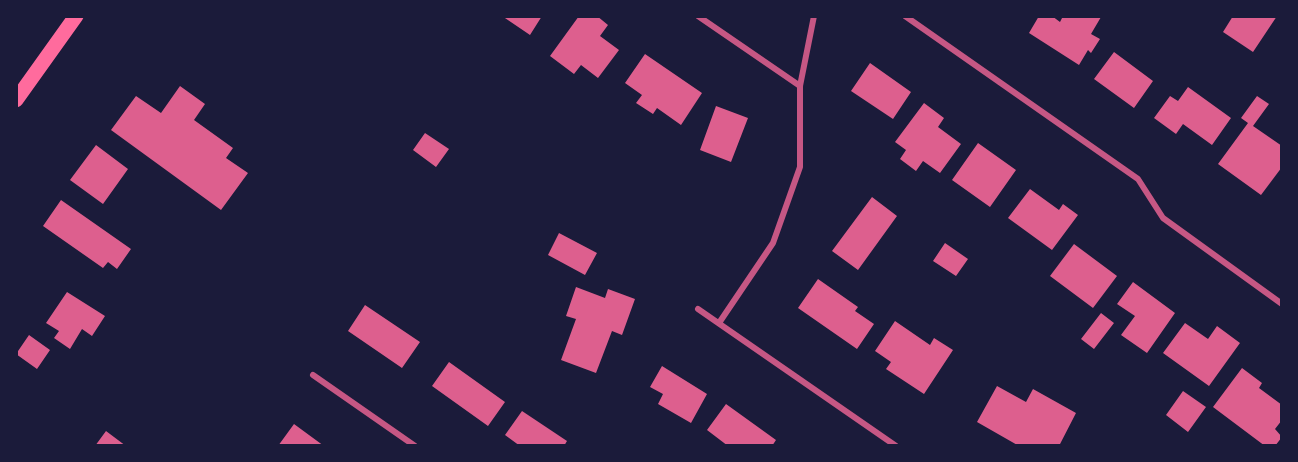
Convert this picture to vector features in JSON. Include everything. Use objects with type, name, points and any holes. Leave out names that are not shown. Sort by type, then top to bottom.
[{"type":"main road","points":[[16,100],[76,16]]},
{"type":"street","points":[[698,16],[800,86]]},
{"type":"street","points":[[719,323],[773,243],[800,166],[800,86],[814,16]]},
{"type":"street","points":[[905,16],[1137,179],[1163,218],[1281,303]]},
{"type":"street","points":[[698,309],[896,446]]},
{"type":"street","points":[[313,375],[416,446]]},
{"type":"building","points":[[502,16],[542,16],[530,35]]},
{"type":"building","points":[[579,16],[597,16],[608,25],[600,36],[619,50],[598,78],[581,65],[574,74],[550,56]]},
{"type":"building","points":[[1039,16],[1052,16],[1060,22],[1063,16],[1100,16],[1091,34],[1100,39],[1091,53],[1088,50],[1079,65],[1029,33]]},
{"type":"building","points":[[1233,16],[1277,16],[1253,52],[1223,32]]},
{"type":"building","points":[[1114,52],[1153,81],[1134,108],[1094,79]]},
{"type":"building","points":[[645,54],[702,93],[681,125],[657,108],[653,114],[636,103],[642,95],[625,83]]},
{"type":"building","points":[[870,63],[911,92],[893,119],[851,91]]},
{"type":"building","points":[[180,86],[205,104],[194,120],[233,148],[226,158],[248,173],[221,210],[111,130],[136,96],[161,113]]},
{"type":"building","points":[[1188,87],[1231,118],[1212,145],[1183,124],[1176,134],[1154,118],[1170,96],[1178,101]]},
{"type":"building","points":[[1257,96],[1269,104],[1253,126],[1282,146],[1282,167],[1261,195],[1218,164],[1248,123],[1241,118]]},
{"type":"building","points":[[924,103],[944,118],[938,127],[961,144],[940,173],[923,161],[916,171],[900,159],[906,150],[895,142]]},
{"type":"building","points":[[716,106],[748,118],[731,162],[700,150]]},
{"type":"building","points":[[425,133],[449,149],[436,167],[413,150]]},
{"type":"building","points":[[978,143],[1016,170],[990,207],[952,180]]},
{"type":"building","points":[[96,145],[128,169],[103,204],[70,180]]},
{"type":"building","points":[[1030,189],[1059,210],[1063,204],[1078,215],[1052,250],[1008,218]]},
{"type":"building","points":[[872,197],[897,216],[858,270],[832,251]]},
{"type":"building","points":[[61,200],[131,249],[117,269],[108,262],[103,268],[43,226]]},
{"type":"building","points":[[559,233],[597,253],[585,275],[548,255]]},
{"type":"building","points":[[945,243],[968,259],[956,276],[933,261]]},
{"type":"building","points":[[1074,244],[1117,276],[1093,308],[1050,276]]},
{"type":"building","points":[[818,279],[858,307],[855,311],[874,324],[857,349],[798,308]]},
{"type":"building","points":[[1133,282],[1175,313],[1147,353],[1121,335],[1135,316],[1117,304]]},
{"type":"building","points":[[576,287],[605,298],[608,289],[635,299],[622,335],[612,331],[596,373],[561,360],[576,319],[566,316]]},
{"type":"building","points":[[67,292],[105,316],[92,336],[82,329],[70,349],[54,338],[59,331],[46,323]]},
{"type":"building","points":[[365,305],[420,342],[402,368],[348,331]]},
{"type":"building","points":[[1101,313],[1114,323],[1094,349],[1081,339]]},
{"type":"building","points":[[895,321],[930,345],[934,338],[953,350],[924,394],[886,369],[891,362],[875,351]]},
{"type":"building","points":[[1185,323],[1208,339],[1217,326],[1240,343],[1209,386],[1163,353]]},
{"type":"building","points":[[29,335],[50,350],[37,369],[16,354]]},
{"type":"building","points":[[449,362],[505,402],[488,426],[432,386]]},
{"type":"building","points":[[662,366],[707,394],[691,423],[658,404],[663,394],[650,387]]},
{"type":"building","points":[[1242,368],[1262,383],[1259,388],[1282,405],[1282,420],[1275,429],[1282,437],[1275,446],[1265,446],[1213,407]]},
{"type":"building","points":[[997,386],[1026,402],[1033,389],[1076,413],[1059,446],[1019,446],[977,422]]},
{"type":"building","points":[[1183,391],[1206,407],[1188,432],[1166,415]]},
{"type":"building","points":[[726,404],[776,440],[772,446],[728,446],[707,430]]},
{"type":"building","points":[[522,411],[567,441],[564,446],[520,446],[505,435]]},
{"type":"building","points":[[294,424],[324,446],[278,446]]},
{"type":"building","points":[[106,431],[126,446],[95,446]]}]
